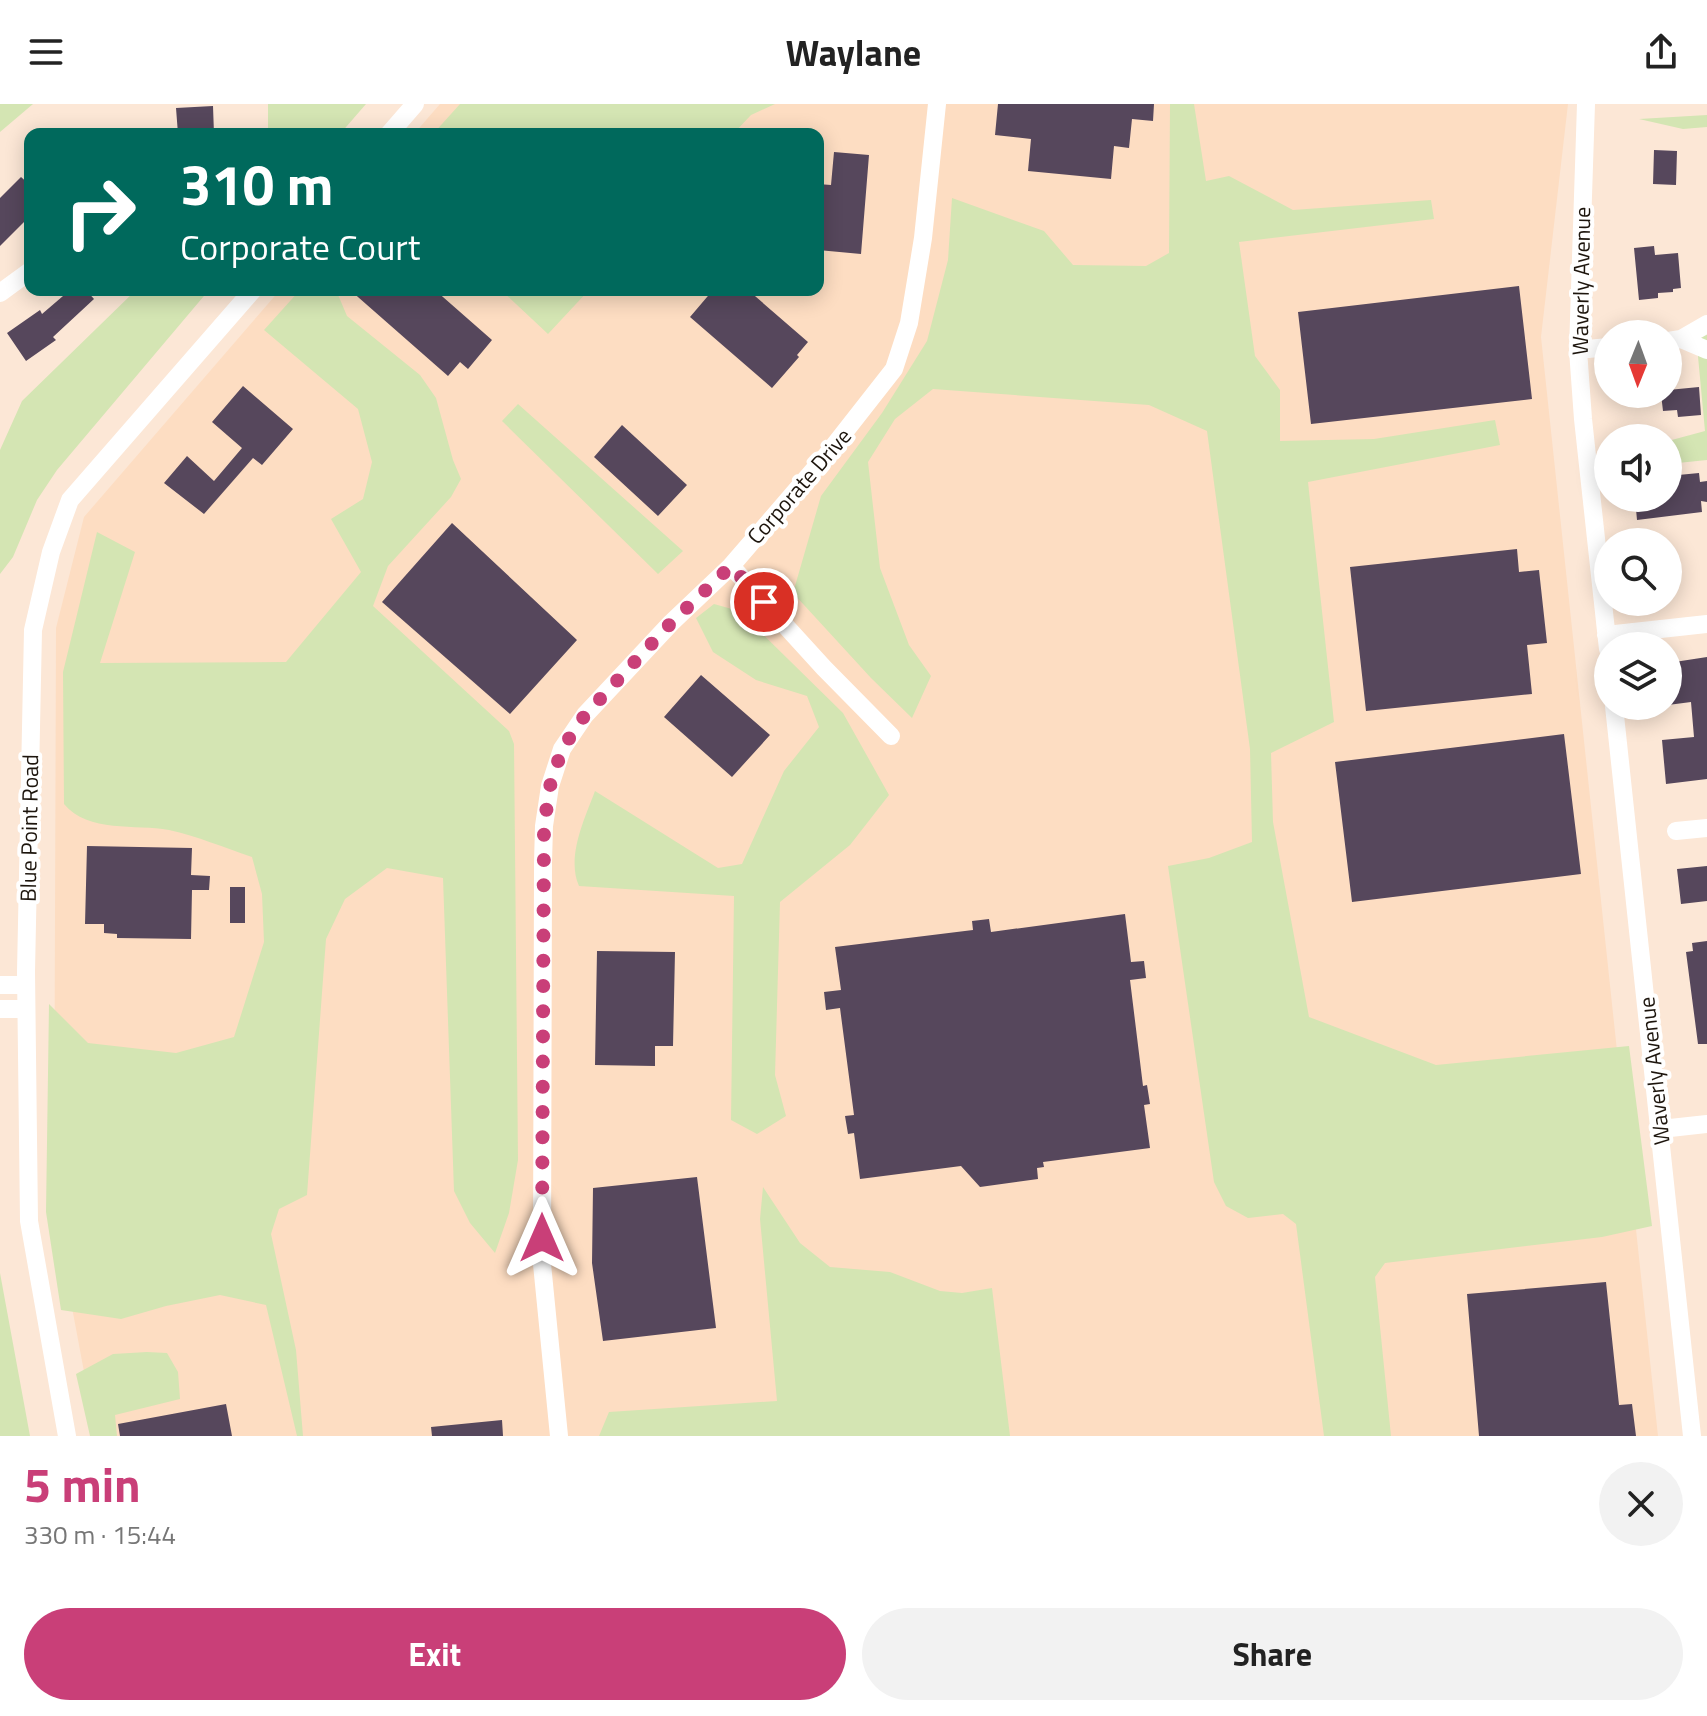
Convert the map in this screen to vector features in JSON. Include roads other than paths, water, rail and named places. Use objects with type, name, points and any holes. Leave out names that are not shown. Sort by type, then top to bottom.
[{"type":"street","points":[[394,128],[415,104]]},
{"type":"street","name":"Corporate Drive","points":[[559,1436],[542,1264],[543,839],[550,786],[562,749],[585,715],[671,623],[731,566],[825,457],[894,369],[909,323],[937,104]]},
{"type":"street","name":"Waverly Avenue","points":[[1586,104],[1578,350],[1606,632]]},
{"type":"street","points":[[0,293],[24,275]]},
{"type":"street","name":"Blue Point Road","points":[[67,1436],[29,1221],[26,985],[33,630],[51,552],[70,500],[248,296]]},
{"type":"street","points":[[1682,336],[1707,324]]},
{"type":"street","points":[[1682,342],[1707,350]]},
{"type":"street","points":[[1578,350],[1594,348]]},
{"type":"street","points":[[731,566],[891,736]]},
{"type":"street","points":[[1663,632],[1707,624]]},
{"type":"street","name":"Waverly Avenue","points":[[1616,720],[1692,1436]]},
{"type":"street","points":[[1676,831],[1707,828]]},
{"type":"street","points":[[0,985],[26,985]]},
{"type":"street","points":[[0,1009],[26,1009]]},
{"type":"street","points":[[1661,1129],[1707,1124]]}]
